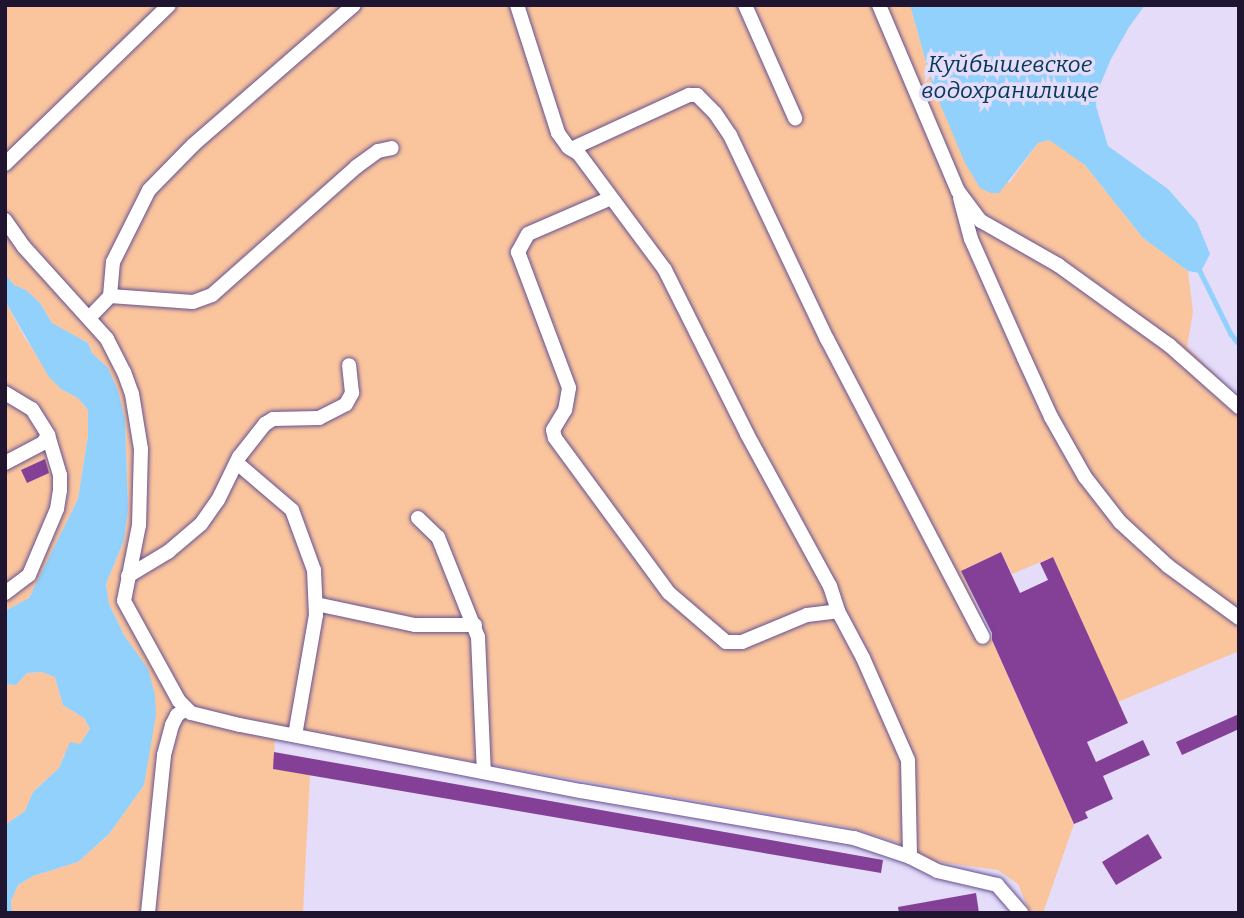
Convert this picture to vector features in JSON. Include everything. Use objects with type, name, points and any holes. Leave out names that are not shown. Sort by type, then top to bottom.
[{"type":"street","points":[[5,164],[169,5]]},
{"type":"street","points":[[89,318],[110,296],[113,262],[149,190],[193,145],[354,5]]},
{"type":"street","points":[[517,5],[558,133],[571,149],[579,154],[665,270],[747,434],[830,586],[838,611],[863,658],[908,760],[909,857]]},
{"type":"street","points":[[745,5],[795,118]]},
{"type":"street","points":[[879,5],[958,191],[971,239],[1051,417],[1085,477],[1120,522],[1168,566],[1239,618]]},
{"type":"street","points":[[571,149],[680,97],[697,95],[715,113],[730,135],[827,339],[983,637]]},
{"type":"street","points":[[110,296],[193,302],[212,295],[356,167],[378,151],[392,148]]},
{"type":"street","points":[[958,191],[981,220],[1058,265],[1169,345],[1239,407]]},
{"type":"street","points":[[611,198],[566,215],[528,234],[518,252],[569,388],[565,410],[553,430],[555,438],[669,593],[726,642],[743,642],[807,615],[838,611]]},
{"type":"street","points":[[5,220],[24,247],[107,339],[124,372],[141,449],[139,525],[124,601],[186,709],[240,725],[295,736],[730,819],[854,838],[909,857],[937,871],[997,885],[1021,913]]},
{"type":"street","points":[[128,576],[168,552],[201,524],[253,438],[272,419],[319,418],[346,404],[352,393],[349,365]]},
{"type":"street","points":[[5,393],[32,409],[48,435],[60,475],[57,509],[29,575],[5,593]]},
{"type":"street","points":[[5,463],[43,443],[48,435]]},
{"type":"street","points":[[237,463],[292,510],[311,557],[316,604],[295,736]]},
{"type":"street","points":[[418,518],[438,537],[475,625],[480,651],[484,772]]},
{"type":"street","points":[[316,604],[415,625],[475,625]]},
{"type":"street","points":[[148,913],[164,755],[172,724],[177,715],[186,709]]},
{"type":"shaded area","points":[[5,5],[910,5],[933,87],[945,110],[1009,183],[1038,143],[1048,140],[1065,148],[1085,165],[1143,238],[1188,271],[1193,312],[1187,347],[1239,397],[1239,651],[1118,702],[1053,557],[1012,574],[1001,552],[961,571],[1074,824],[1043,913],[1030,913],[1018,884],[998,870],[931,861],[896,842],[851,828],[275,727],[274,769],[310,775],[303,913],[12,913],[11,901],[18,885],[33,876],[78,862],[109,834],[144,785],[148,669],[124,635],[109,604],[106,584],[124,540],[128,509],[125,420],[117,391],[108,368],[92,353],[88,343],[52,323],[40,303],[26,290],[14,285],[5,274]]},
{"type":"shaded area","points":[[5,301],[25,338],[61,389],[78,398],[88,410],[88,436],[78,499],[29,598],[5,611]]},
{"type":"shaded area","points":[[42,672],[55,677],[63,705],[84,718],[90,729],[80,744],[64,755],[59,768],[33,792],[25,811],[5,825],[5,684],[16,685],[27,673]]},
{"type":"water","name":"Куйбышевское водохранилище","points":[[910,5],[1145,5],[1111,59],[1097,92],[1096,106],[1108,146],[1168,189],[1197,222],[1210,254],[1200,273],[1188,271],[1143,238],[1085,165],[1049,140],[1038,143],[999,193],[980,188],[965,163],[933,87]]},
{"type":"water","points":[[5,274],[14,285],[26,290],[40,303],[52,323],[88,343],[92,353],[108,368],[118,391],[125,420],[128,509],[124,540],[106,584],[109,604],[124,635],[148,669],[155,695],[156,715],[144,785],[109,834],[78,862],[33,876],[18,885],[11,901],[12,913],[5,913],[5,825],[25,811],[33,792],[59,768],[70,742],[80,744],[90,729],[84,718],[63,705],[55,677],[42,672],[27,673],[16,685],[5,684],[5,611],[29,598],[78,499],[88,436],[88,410],[78,398],[61,389],[49,377],[5,301]]},
{"type":"building","points":[[45,459],[49,473],[27,483],[21,470]]},
{"type":"building","points":[[1001,552],[1020,593],[1048,580],[1040,563],[1053,557],[1128,723],[1087,742],[1096,762],[1143,740],[1150,755],[1103,776],[1113,799],[1085,812],[1088,818],[1074,824],[992,640],[992,633],[961,571]]},
{"type":"building","points":[[1239,714],[1239,729],[1182,755],[1176,742]]},
{"type":"building","points":[[274,752],[883,860],[881,873],[273,769]]},
{"type":"building","points":[[1148,834],[1162,858],[1116,885],[1102,862]]},
{"type":"building","points":[[976,893],[979,913],[899,913],[898,907]]},
{"type":"waterway","points":[[1197,265],[1231,334],[1239,344]]}]
